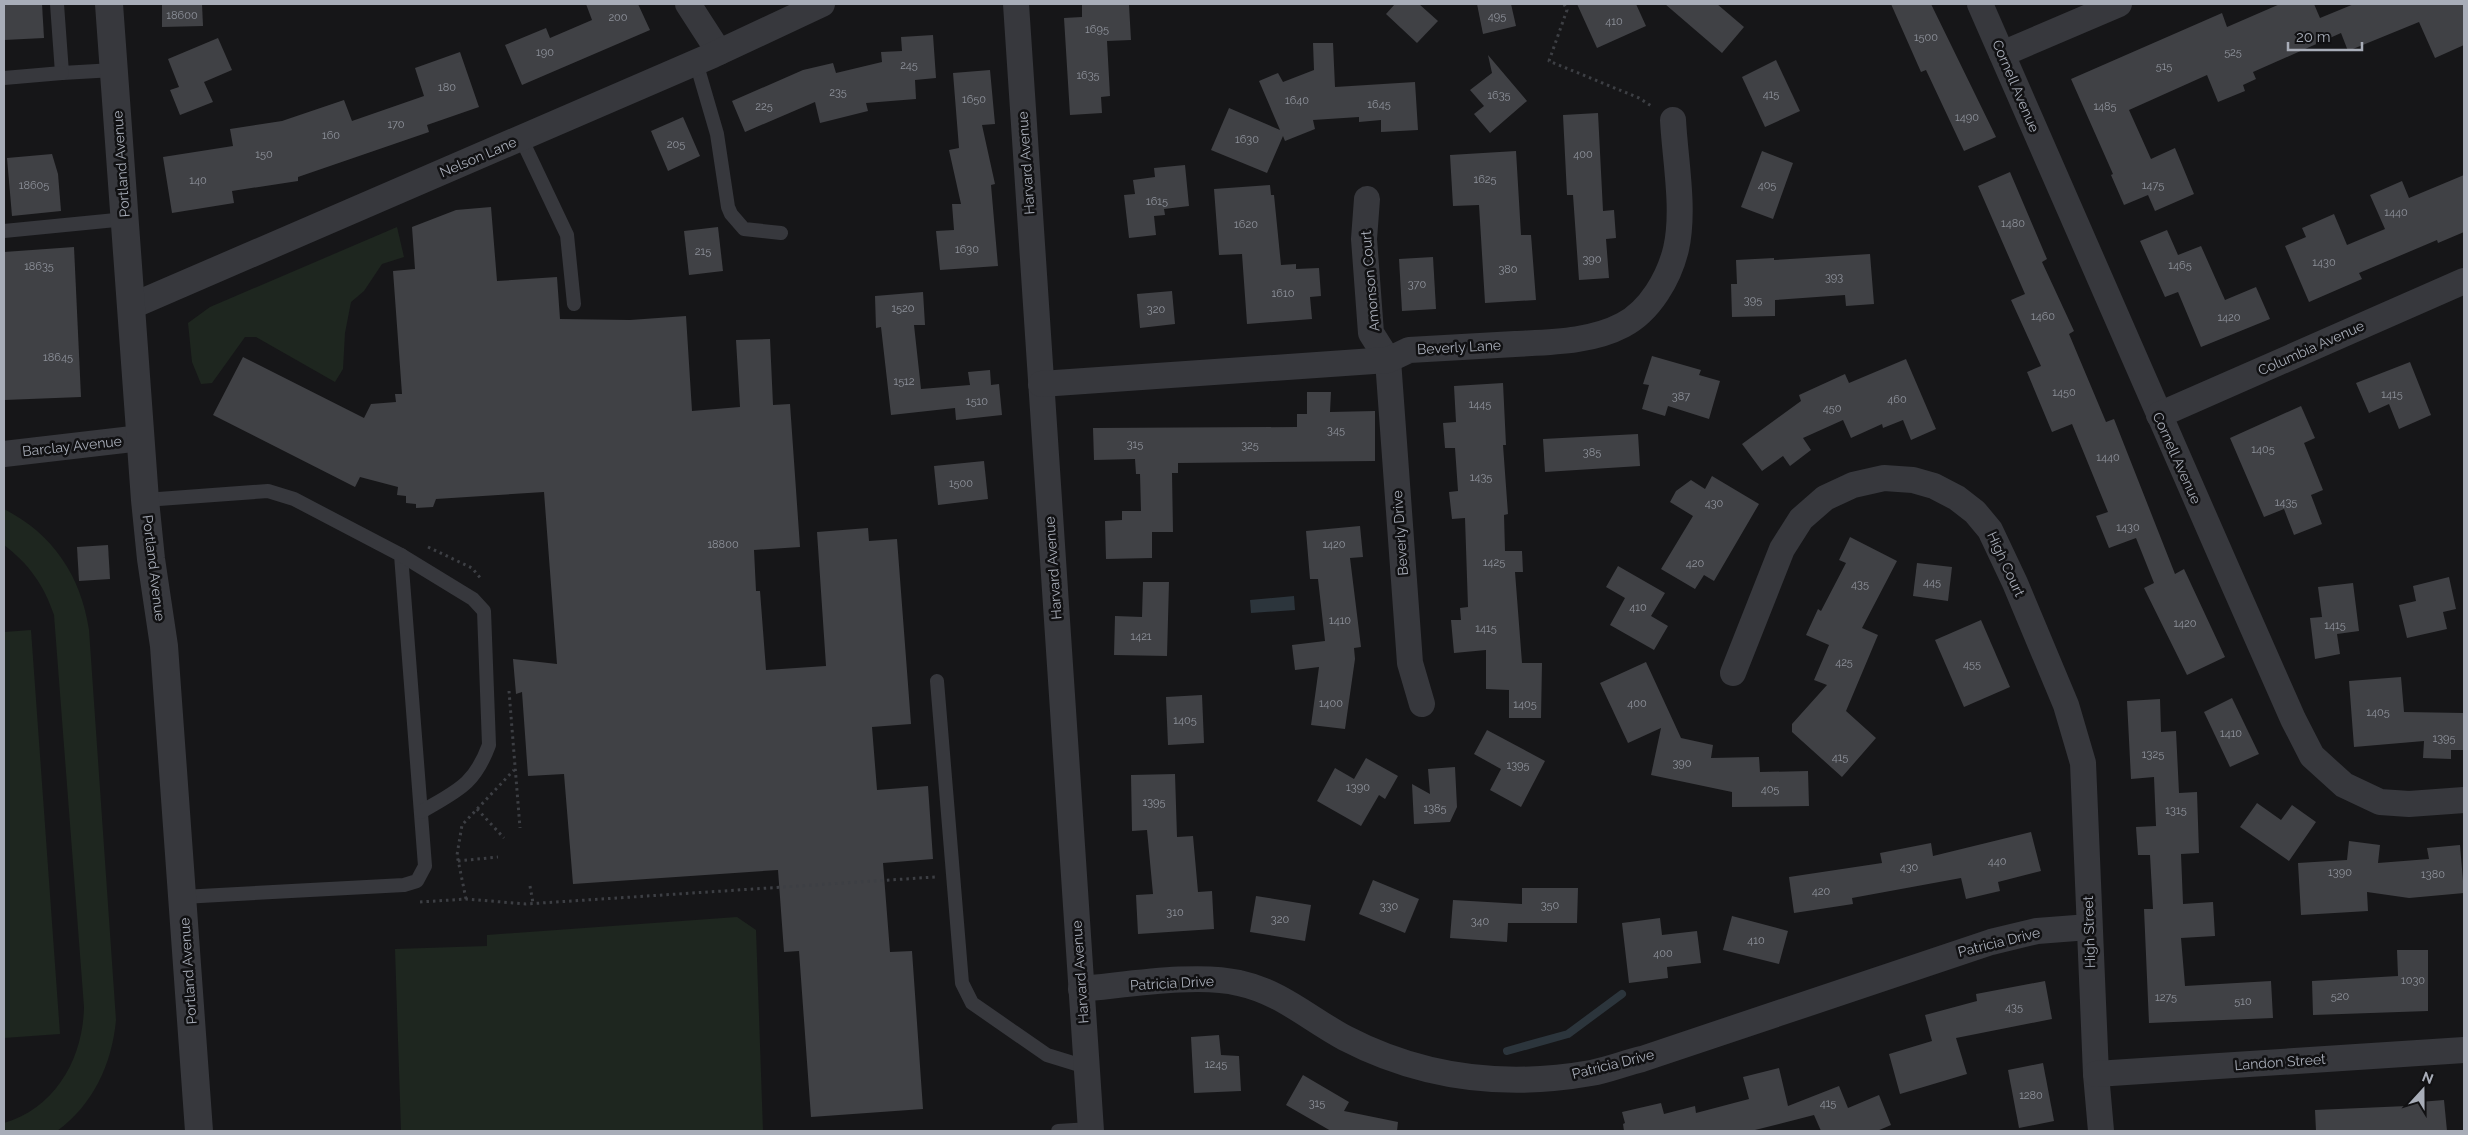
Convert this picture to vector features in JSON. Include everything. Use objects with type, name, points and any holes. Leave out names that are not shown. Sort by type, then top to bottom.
[{"type":"street","name":"Portland Avenue","points":[[109,4],[151,559],[164,646],[199,1131]]},
{"type":"street","points":[[688,4],[707,57]]},
{"type":"street","name":"Harvard Avenue","points":[[1016,4],[1091,1130]]},
{"type":"street","name":"Cornell Avenue","points":[[1980,4],[2158,415],[2293,719],[2312,756],[2344,785],[2380,802],[2409,804],[2464,800]]},
{"type":"street","points":[[2002,54],[2119,4]]},
{"type":"street","name":"Nelson Lane","points":[[132,306],[707,57],[816,5]]},
{"type":"street","name":"Beverly Lane","points":[[1041,384],[1388,360],[1409,350],[1576,340],[1622,326],[1641,313],[1668,273],[1676,248],[1679,222],[1673,120]]},
{"type":"street","name":"Amonson Court","points":[[1367,199],[1364,239],[1372,333],[1388,360]]},
{"type":"street","name":"Columbia Avenue","points":[[2158,415],[2464,281]]},
{"type":"street","name":"Beverly Drive","points":[[1388,360],[1410,663],[1422,704]]},
{"type":"street","name":"Barclay Avenue","points":[[4,454],[141,438]]},
{"type":"street","name":"High Court","points":[[1733,673],[1782,549],[1801,519],[1825,498],[1853,484],[1884,478],[1913,480],[1934,486],[1957,498],[1975,512],[1990,530],[2016,583],[2076,734]]},
{"type":"street","name":"High Street","points":[[2076,734],[2083,763],[2096,1074],[2102,1131]]},
{"type":"street","name":"Patricia Drive","points":[[1081,989],[1195,979],[1236,982],[1276,994],[1342,1036],[1376,1054],[1409,1065],[1477,1079],[1512,1081],[1547,1079],[1592,1073],[1642,1059],[1991,942],[2037,931],[2089,927]]},
{"type":"street","name":"Landon Street","points":[[2096,1074],[2464,1050]]},
{"type":"lane","points":[[57,4],[62,73]]},
{"type":"lane","points":[[707,57],[717,134],[731,214],[744,229],[780,234]]},
{"type":"lane","points":[[4,78],[114,70]]},
{"type":"lane","points":[[521,138],[567,235],[574,304]]},
{"type":"lane","points":[[4,231],[126,219]]},
{"type":"lane","points":[[146,500],[268,491],[294,498],[401,555],[473,598],[484,611],[489,745],[482,765],[467,785],[421,812]]},
{"type":"lane","points":[[182,897],[404,885],[417,881],[425,866],[401,555]]},
{"type":"lane","points":[[937,681],[962,983],[972,1003],[1047,1056],[1086,1067]]},
{"type":"lane","points":[[1058,1131],[1091,1130]]},
{"type":"path","points":[[1564,4],[1567,10],[1548,61],[1639,98],[1673,120]]},
{"type":"path","points":[[466,899],[457,855],[462,824],[515,770]]},
{"type":"path","points":[[477,809],[504,838]]},
{"type":"path","points":[[458,861],[498,857]]},
{"type":"path","points":[[417,902],[466,899],[533,903],[953,876]]},
{"type":"path","points":[[530,886],[533,903]]},
{"type":"shaded area","points":[[397,227],[404,257],[382,264],[364,291],[351,302],[345,333],[343,369],[335,382],[256,337],[245,337],[212,383],[201,384],[192,362],[188,323],[210,307]]},
{"type":"shaded area","points":[[4,509],[37,531],[62,559],[72,575],[79,592],[89,630],[116,1020],[110,1052],[98,1082],[81,1109],[57,1131],[4,1131],[4,1123],[22,1116],[38,1106],[52,1093],[63,1078],[72,1062],[78,1045],[84,1007],[54,615],[35,576],[4,545]]},
{"type":"shaded area","points":[[1294,596],[1295,610],[1251,613],[1250,600]]},
{"type":"shaded area","points":[[31,630],[60,1034],[4,1038],[4,632]]},
{"type":"shaded area","points":[[737,917],[756,930],[763,1131],[401,1131],[395,949],[487,946],[487,935]]},
{"type":"building","points":[[4,4],[42,4],[44,38],[4,40]]},
{"type":"building","points":[[162,4],[202,4],[203,26],[162,27]]},
{"type":"building","points":[[586,4],[638,4],[650,30],[522,85],[505,45],[546,28],[550,38],[592,20]]},
{"type":"building","points":[[1082,4],[1129,5],[1131,40],[1107,41],[1110,96],[1101,97],[1102,113],[1070,115],[1064,18],[1082,17]]},
{"type":"building","points":[[1395,4],[1419,4],[1438,21],[1417,43],[1386,14]]},
{"type":"building","points":[[1477,4],[1511,4],[1516,26],[1483,34]]},
{"type":"building","points":[[1577,4],[1636,4],[1646,26],[1597,48]]},
{"type":"building","points":[[1665,4],[1717,4],[1744,27],[1722,53]]},
{"type":"building","points":[[1891,4],[1931,4],[1996,137],[1964,151],[1926,70],[1921,72]]},
{"type":"building","points":[[2280,4],[2314,4],[2320,18],[2354,4],[2464,4],[2464,45],[2435,58],[2419,22],[2348,51],[2341,33],[2253,72],[2256,79],[2243,85],[2245,91],[2218,102],[2207,75],[2129,110],[2151,159],[2175,148],[2194,194],[2155,211],[2148,195],[2124,205],[2111,175],[2113,174],[2071,79],[2222,13],[2227,27]]},
{"type":"building","points":[[933,35],[936,78],[915,80],[916,99],[866,103],[868,111],[820,123],[815,102],[745,132],[732,101],[803,70],[833,63],[836,73],[882,62],[881,52],[902,51],[901,37]]},
{"type":"building","points":[[218,38],[232,70],[204,82],[213,102],[180,115],[170,90],[179,87],[168,59]]},
{"type":"building","points":[[1313,43],[1333,43],[1335,87],[1415,82],[1418,130],[1381,132],[1381,120],[1359,122],[1359,117],[1313,120],[1315,129],[1285,141],[1283,136],[1267,173],[1211,150],[1229,108],[1280,130],[1259,81],[1278,73],[1283,82],[1314,70]]},
{"type":"building","points":[[460,52],[479,107],[427,125],[429,132],[298,177],[298,181],[232,191],[234,203],[172,213],[163,157],[233,146],[230,129],[282,121],[344,100],[352,121],[424,96],[415,68]]},
{"type":"building","points":[[1488,55],[1527,101],[1490,133],[1474,114],[1484,106],[1470,90],[1492,73]]},
{"type":"building","points":[[1776,60],[1800,111],[1765,127],[1742,77]]},
{"type":"building","points":[[990,70],[995,124],[982,125],[995,184],[991,185],[998,266],[940,270],[936,231],[954,230],[952,204],[961,204],[949,150],[959,148],[953,73]]},
{"type":"building","points":[[1598,113],[1603,211],[1614,210],[1616,238],[1606,239],[1609,278],[1579,280],[1573,195],[1567,195],[1563,115]]},
{"type":"building","points":[[683,117],[700,156],[668,171],[651,131]]},
{"type":"building","points":[[1516,151],[1521,235],[1531,235],[1536,300],[1485,303],[1479,205],[1453,206],[1450,155]]},
{"type":"building","points":[[1762,151],[1793,163],[1773,219],[1741,207]]},
{"type":"building","points":[[52,154],[58,174],[61,211],[12,216],[7,158]]},
{"type":"building","points":[[1185,165],[1189,206],[1164,209],[1165,215],[1154,216],[1156,235],[1129,238],[1124,195],[1135,194],[1133,180],[1155,177],[1154,168]]},
{"type":"building","points":[[2010,172],[2047,259],[2042,262],[2074,331],[2069,334],[2106,422],[2114,419],[2175,574],[2184,569],[2225,657],[2187,675],[2144,588],[2154,583],[2136,538],[2109,548],[2096,516],[2108,512],[2072,424],[2052,432],[2027,372],[2041,366],[2011,300],[2025,294],[1978,186]]},
{"type":"building","points":[[2464,175],[2464,232],[2438,243],[2437,240],[2359,273],[2362,279],[2309,302],[2285,246],[2306,237],[2302,228],[2334,214],[2347,245],[2385,229],[2370,195],[2402,181],[2409,198]]},
{"type":"building","points":[[1270,185],[1271,195],[1274,195],[1281,265],[1296,264],[1296,269],[1319,268],[1321,296],[1310,297],[1312,319],[1247,324],[1242,254],[1219,255],[1214,189]]},
{"type":"building","points":[[491,207],[497,281],[557,277],[560,319],[630,320],[686,316],[692,411],[740,407],[736,340],[770,339],[773,405],[790,404],[800,547],[754,550],[756,591],[760,591],[766,670],[826,666],[817,532],[868,528],[869,541],[897,539],[911,724],[872,727],[877,790],[928,786],[933,859],[883,863],[890,952],[912,951],[923,1109],[811,1117],[799,951],[784,952],[778,870],[573,884],[564,774],[528,776],[522,692],[516,694],[513,659],[557,664],[544,492],[436,499],[433,507],[416,508],[416,504],[406,503],[406,496],[397,495],[398,487],[360,477],[355,487],[213,415],[243,357],[364,418],[371,404],[396,402],[395,394],[402,394],[393,271],[415,269],[412,227],[456,210]]},
{"type":"building","points":[[718,227],[723,271],[689,275],[684,231]]},
{"type":"building","points":[[2167,230],[2178,255],[2201,246],[2225,300],[2256,287],[2270,319],[2201,347],[2178,292],[2165,297],[2140,241]]},
{"type":"building","points":[[74,247],[81,397],[4,400],[4,252]]},
{"type":"building","points":[[1870,254],[1874,304],[1846,306],[1845,295],[1775,300],[1775,316],[1732,317],[1731,284],[1737,284],[1736,260],[1774,258],[1774,260]]},
{"type":"building","points":[[1433,257],[1436,309],[1402,311],[1399,259]]},
{"type":"building","points":[[1172,291],[1175,324],[1140,328],[1137,294]]},
{"type":"building","points":[[923,292],[925,325],[914,325],[921,389],[970,385],[968,372],[990,370],[991,385],[999,384],[1002,415],[956,420],[955,408],[891,415],[881,327],[876,328],[875,296]]},
{"type":"building","points":[[1652,356],[1701,370],[1699,375],[1720,381],[1709,419],[1668,406],[1665,416],[1642,409],[1649,385],[1643,384]]},
{"type":"building","points":[[1906,359],[1936,429],[1911,440],[1903,420],[1883,428],[1882,424],[1851,438],[1843,420],[1803,438],[1811,450],[1790,466],[1783,456],[1762,471],[1742,444],[1801,401],[1799,395],[1845,374],[1849,383]]},
{"type":"building","points":[[2410,362],[2431,415],[2399,429],[2389,404],[2369,413],[2356,383]]},
{"type":"building","points":[[1503,383],[1506,445],[1503,445],[1508,514],[1504,515],[1505,551],[1522,551],[1523,572],[1515,572],[1522,663],[1542,663],[1541,718],[1509,718],[1509,690],[1486,689],[1486,650],[1454,653],[1451,620],[1461,620],[1460,608],[1468,607],[1465,518],[1452,519],[1449,492],[1458,491],[1455,448],[1445,448],[1443,423],[1456,422],[1454,386]]},
{"type":"building","points":[[1307,392],[1331,392],[1330,412],[1375,411],[1375,461],[1178,463],[1178,473],[1172,473],[1173,532],[1152,532],[1152,558],[1106,559],[1105,521],[1122,520],[1122,511],[1141,511],[1140,474],[1136,474],[1135,459],[1094,460],[1093,428],[1297,427],[1297,414],[1307,414]]},
{"type":"building","points":[[2301,406],[2315,438],[2304,443],[2323,490],[2311,495],[2322,524],[2294,535],[2284,509],[2264,517],[2230,438]]},
{"type":"building","points":[[1638,434],[1640,466],[1545,472],[1543,439]]},
{"type":"building","points":[[984,461],[988,499],[938,505],[934,466]]},
{"type":"building","points":[[1712,476],[1759,504],[1714,581],[1704,575],[1695,589],[1661,569],[1693,516],[1670,502],[1676,491],[1691,480],[1705,489]]},
{"type":"building","points":[[1360,526],[1363,557],[1350,558],[1361,647],[1354,648],[1355,659],[1345,729],[1311,725],[1319,667],[1295,670],[1292,645],[1325,641],[1318,579],[1310,579],[1306,531]]},
{"type":"building","points":[[1850,537],[1897,561],[1862,628],[1878,635],[1846,711],[1876,738],[1842,777],[1792,732],[1792,724],[1827,685],[1814,680],[1829,645],[1806,635],[1818,609],[1821,611],[1846,563],[1839,560]]},
{"type":"building","points":[[108,545],[110,579],[79,581],[77,547]]},
{"type":"building","points":[[1917,563],[1952,567],[1948,601],[1913,596]]},
{"type":"building","points":[[1618,566],[1665,593],[1651,616],[1668,626],[1654,650],[1610,625],[1625,598],[1606,587]]},
{"type":"building","points":[[2449,577],[2456,609],[2443,612],[2447,629],[2407,638],[2399,605],[2416,601],[2413,586]]},
{"type":"building","points":[[1143,582],[1169,582],[1167,656],[1114,655],[1115,616],[1142,617]]},
{"type":"building","points":[[2353,583],[2359,631],[2337,634],[2340,654],[2315,659],[2310,618],[2322,617],[2318,587]]},
{"type":"building","points":[[1981,620],[2010,687],[1964,707],[1935,640]]},
{"type":"building","points":[[1646,662],[1681,738],[1713,745],[1711,758],[1759,757],[1760,772],[1808,771],[1809,806],[1732,807],[1732,792],[1651,775],[1661,728],[1628,743],[1600,683]]},
{"type":"building","points":[[2401,677],[2404,712],[2464,713],[2464,750],[2451,750],[2451,759],[2423,758],[2424,741],[2354,747],[2349,681]]},
{"type":"building","points":[[1202,695],[1204,743],[1168,745],[1166,697]]},
{"type":"building","points":[[2232,698],[2259,754],[2230,767],[2204,712]]},
{"type":"building","points":[[2160,699],[2161,732],[2176,731],[2179,793],[2197,792],[2199,853],[2181,854],[2183,904],[2213,902],[2215,936],[2181,938],[2185,986],[2271,981],[2273,1018],[2149,1023],[2144,909],[2153,909],[2150,855],[2138,855],[2136,827],[2156,826],[2154,777],[2131,779],[2127,701]]},
{"type":"building","points":[[1487,730],[1545,761],[1521,807],[1490,790],[1501,769],[1474,754]]},
{"type":"building","points":[[1366,758],[1398,776],[1385,799],[1379,795],[1361,826],[1317,801],[1335,768],[1354,779]]},
{"type":"building","points":[[1455,767],[1457,807],[1450,822],[1414,824],[1412,784],[1430,794],[1428,769]]},
{"type":"building","points":[[1175,774],[1177,837],[1193,836],[1198,892],[1212,891],[1214,929],[1138,934],[1136,895],[1153,894],[1147,830],[1132,831],[1131,775]]},
{"type":"building","points":[[2257,803],[2281,820],[2292,805],[2316,822],[2289,861],[2240,827]]},
{"type":"building","points":[[2031,832],[2041,871],[1998,882],[2000,891],[1966,899],[1961,878],[1852,898],[1853,904],[1794,913],[1789,877],[1882,863],[1880,853],[1931,843],[1933,856]]},
{"type":"building","points":[[2349,841],[2380,845],[2378,863],[2429,859],[2427,848],[2460,845],[2464,893],[2409,898],[2367,892],[2368,911],[2301,915],[2298,863],[2347,860]]},
{"type":"building","points":[[1373,880],[1419,899],[1405,933],[1359,914]]},
{"type":"building","points":[[1522,888],[1578,888],[1577,923],[1508,923],[1507,942],[1450,938],[1453,900],[1522,904]]},
{"type":"building","points":[[1256,896],[1311,905],[1305,941],[1250,932]]},
{"type":"building","points":[[1732,916],[1788,931],[1779,964],[1723,950]]},
{"type":"building","points":[[1660,918],[1662,935],[1697,931],[1701,963],[1667,967],[1668,978],[1629,983],[1622,923]]},
{"type":"building","points":[[2397,950],[2428,950],[2428,1011],[2313,1015],[2312,981],[2398,976]]},
{"type":"building","points":[[2045,981],[2052,1019],[1956,1038],[1967,1074],[1900,1094],[1889,1054],[1932,1041],[1925,1015],[1977,1001],[1976,994]]},
{"type":"building","points":[[1219,1035],[1221,1055],[1239,1056],[1241,1091],[1194,1093],[1191,1037]]},
{"type":"building","points":[[2043,1063],[2054,1121],[2019,1128],[2008,1070]]},
{"type":"building","points":[[1779,1068],[1788,1106],[1839,1086],[1848,1108],[1879,1095],[1891,1125],[1877,1131],[1821,1131],[1814,1115],[1751,1131],[1624,1131],[1623,1124],[1625,1123],[1622,1112],[1661,1103],[1664,1114],[1695,1106],[1696,1113],[1749,1099],[1743,1077]]},
{"type":"building","points":[[1303,1075],[1349,1102],[1344,1111],[1398,1122],[1397,1131],[1331,1131],[1286,1105]]},
{"type":"building","points":[[2444,1100],[2447,1131],[2316,1131],[2315,1110],[2407,1106],[2407,1103]]},
{"type":"waterway","points":[[1507,1051],[1568,1034],[1622,994]]}]
